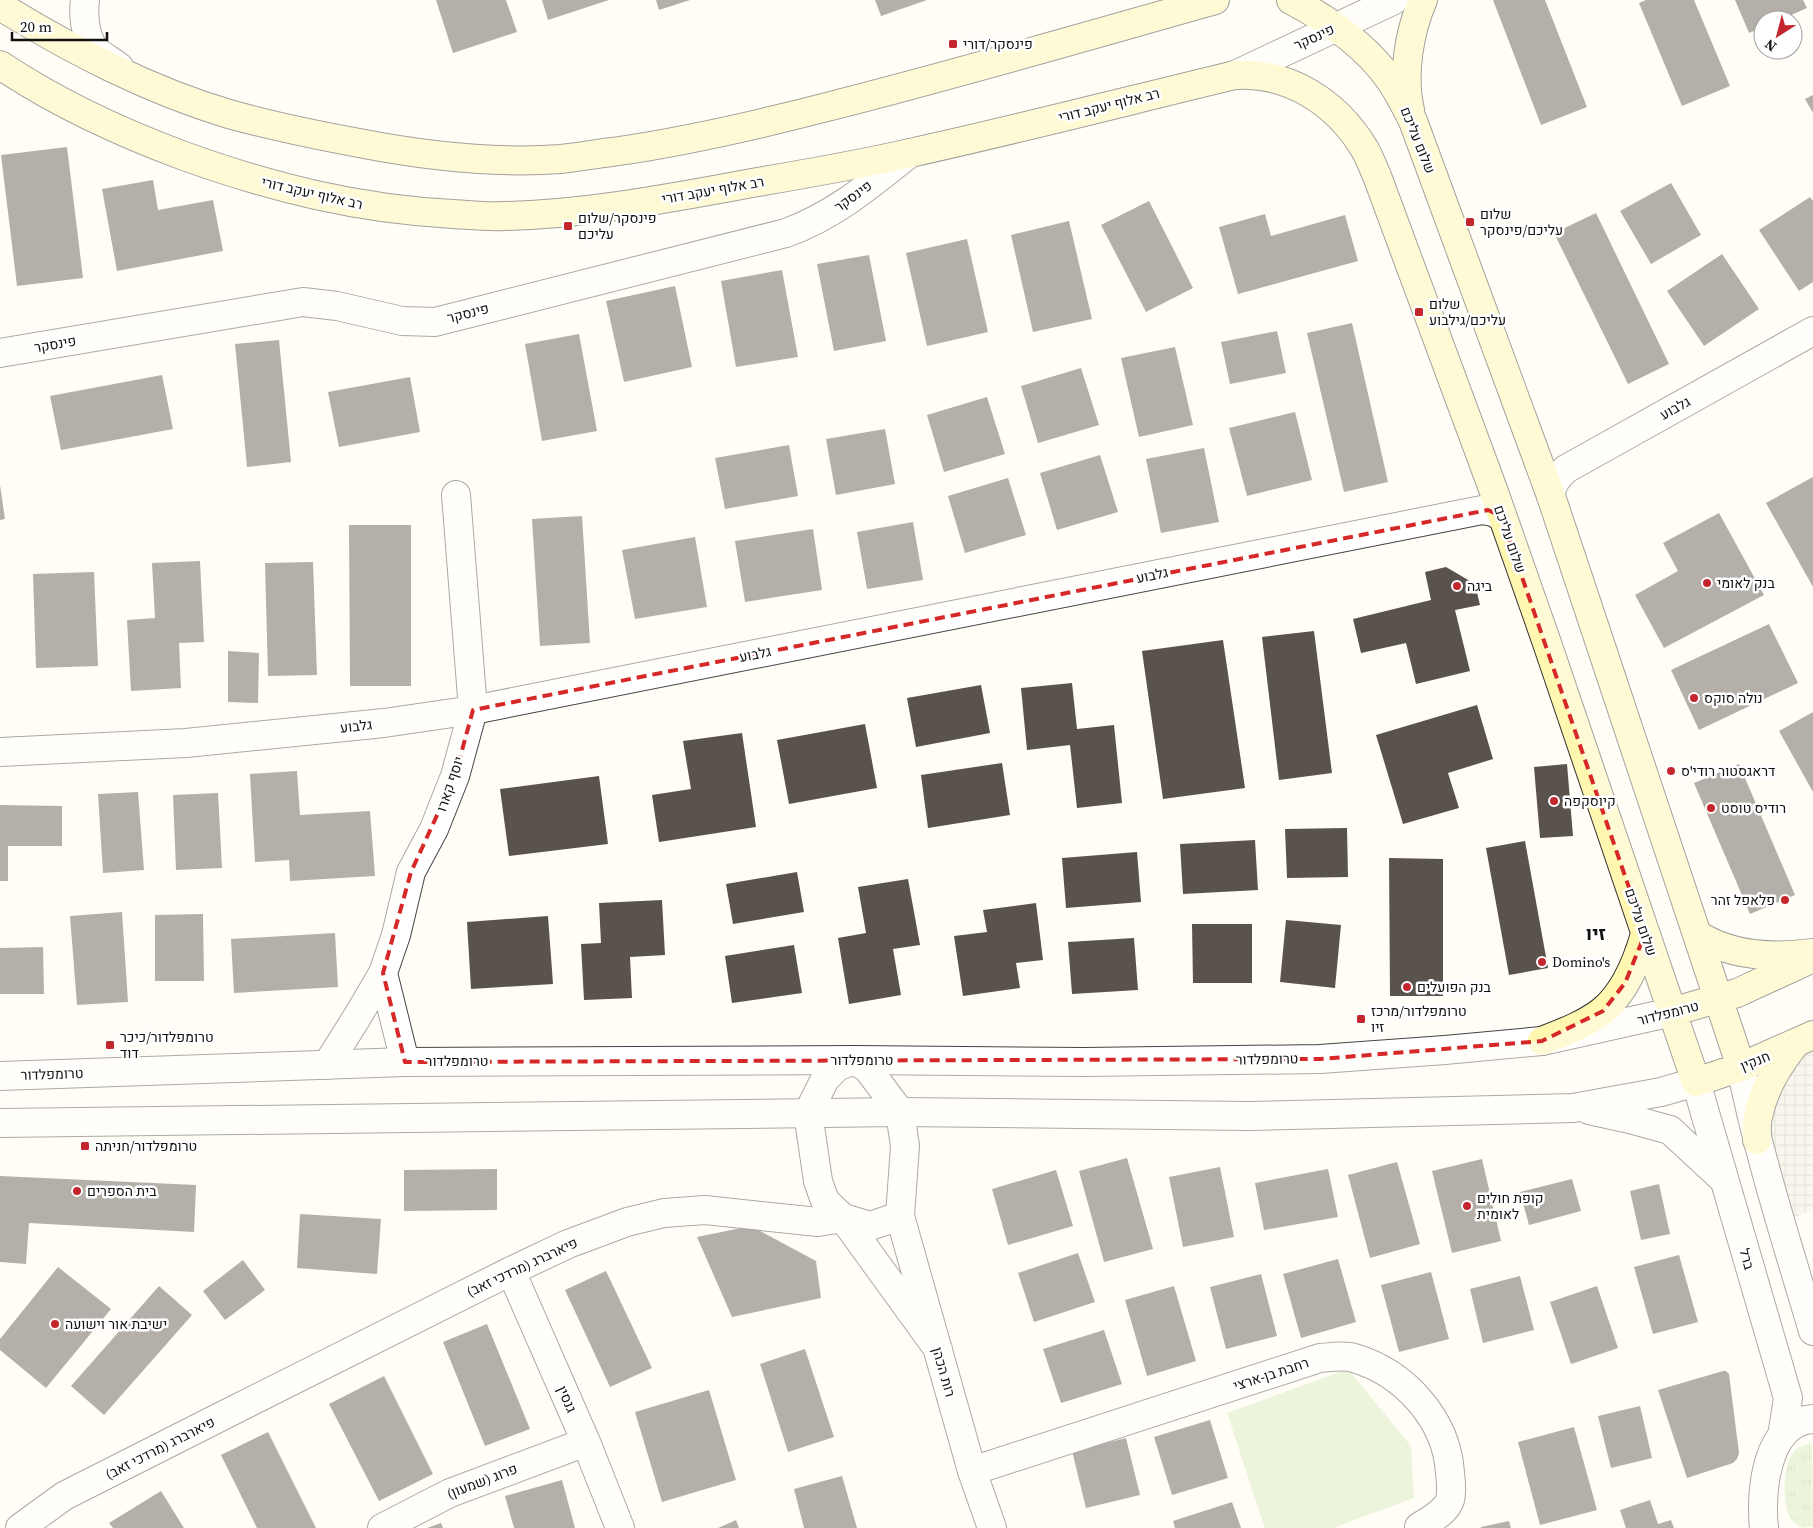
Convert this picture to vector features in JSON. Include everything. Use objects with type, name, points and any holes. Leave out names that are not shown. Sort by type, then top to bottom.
[{"type":"main road","points":[[0,5],[46,34],[88,57],[157,88],[228,114],[308,134],[395,150],[482,160],[562,159],[653,146],[768,122],[900,89],[1215,0]]},
{"type":"main road","points":[[1290,0],[1311,10],[1336,27]]},
{"type":"main road","points":[[1413,121],[1409,103],[1408,68],[1411,37],[1418,10],[1423,0]]},
{"type":"main road","name":"שלום עליכם","points":[[1336,27],[1361,48],[1389,78],[1413,121],[1551,496],[1741,1067]]},
{"type":"main road","name":"רב אלוף יעקב דורי","points":[[0,65],[30,85],[75,110],[150,144],[259,181],[309,195],[362,205],[430,213],[501,216],[584,211],[688,195],[910,153],[1235,75]]},
{"type":"main road","name":"שלום עליכם","points":[[1235,75],[1263,75],[1293,84],[1320,100],[1348,126],[1364,148],[1377,176],[1493,489],[1696,1082]]},
{"type":"main road","points":[[1542,1041],[1584,1023],[1603,1011],[1625,984],[1636,961],[1645,934]]},
{"type":"main road","points":[[1698,935],[1725,948],[1744,952],[1777,955],[1813,953]]},
{"type":"main road","points":[[1719,999],[1813,958]]},
{"type":"main road","name":"טרומפלדור","points":[[1672,1012],[1719,999]]},
{"type":"main road","points":[[1757,1140],[1757,1119],[1776,1071],[1804,1039]]},
{"type":"main road","name":"חנקין","points":[[1696,1082],[1741,1067],[1804,1039]]},
{"type":"street","points":[[0,5],[7,0]]},
{"type":"street","points":[[86,0],[84,10],[85,26],[94,48],[132,77]]},
{"type":"street","name":"פינסקר","points":[[1235,75],[1394,0]]},
{"type":"street","name":"פינסקר","points":[[0,353],[302,302],[336,306],[402,321],[435,322],[786,233],[834,211],[910,153]]},
{"type":"street","name":"גלבוע","points":[[1551,496],[1556,479],[1566,469],[1813,332]]},
{"type":"street","name":"יוסף קארו","points":[[327,1064],[360,1014],[383,972],[396,935],[412,872],[434,829],[455,776],[473,710],[456,495]]},
{"type":"street","name":"גלבוע","points":[[0,752],[186,744],[384,723],[473,710],[1482,510],[1494,512],[1501,516]]},
{"type":"street","points":[[383,972],[405,1062]]},
{"type":"street","name":"טרומפלדור","points":[[0,1076],[405,1062],[854,1060],[1084,1062],[1320,1058],[1445,1050],[1542,1041],[1672,1012]]},
{"type":"street","points":[[900,1216],[905,1146],[900,1112],[868,1068],[854,1060],[837,1067],[825,1079],[808,1113],[818,1181],[825,1201],[843,1218],[938,1349]]},
{"type":"street","points":[[1741,1067],[1757,1140],[1813,1331]]},
{"type":"street","points":[[0,1122],[900,1112],[1249,1116],[1573,1108],[1661,1092],[1696,1082]]},
{"type":"street","name":"ברל","points":[[1696,1082],[1788,1398],[1782,1436]]},
{"type":"street","points":[[1573,1108],[1623,1117],[1670,1130],[1724,1180]]},
{"type":"street","name":"פיארברג (מרדכי זאב)","points":[[20,1528],[64,1496],[511,1271],[568,1244],[627,1222],[664,1213],[705,1210],[818,1222],[843,1218],[870,1226],[900,1216]]},
{"type":"street","name":"רות הכהן","points":[[900,1216],[972,1471],[992,1528]]},
{"type":"street","name":"גנסין","points":[[511,1271],[586,1442],[620,1528]]},
{"type":"street","name":"רחבת בן-ארצי","points":[[972,1471],[1320,1358],[1352,1357],[1376,1366],[1421,1401],[1442,1435],[1450,1463],[1450,1500],[1442,1512],[1419,1527]]},
{"type":"street","points":[[1761,1522],[1763,1483],[1772,1453],[1782,1436],[1792,1426],[1807,1419],[1813,1419]]},
{"type":"street","name":"פרוג (שמעון)","points":[[382,1528],[450,1493],[586,1442]]},
{"type":"highlighted area","points":[[1488,510],[1501,516],[1645,934],[1625,983],[1603,1011],[1542,1041],[1320,1059],[405,1062],[383,973],[411,872],[455,776],[473,710]]},
{"type":"green space","points":[[1348,1369],[1411,1446],[1414,1498],[1333,1528],[1265,1528],[1227,1413]]},
{"type":"green space","points":[[1812,1443],[1813,1526],[1803,1528],[1793,1521],[1789,1514],[1786,1506],[1784,1484],[1788,1463],[1792,1454],[1797,1448]]},
{"type":"shaded area","points":[[1813,1035],[1813,1210],[1780,1223],[1757,1119]]},
{"type":"building","points":[[436,0],[506,0],[517,32],[453,53]]},
{"type":"building","points":[[542,0],[609,0],[548,20]]},
{"type":"building","points":[[656,0],[690,0],[659,10]]},
{"type":"building","points":[[875,0],[927,0],[881,16]]},
{"type":"building","points":[[1493,0],[1545,0],[1587,107],[1541,125]]},
{"type":"building","points":[[1646,0],[1694,0],[1730,86],[1682,106],[1639,3]]},
{"type":"building","points":[[1735,0],[1803,0],[1807,8],[1802,10],[1753,10],[1753,31],[1749,33]]},
{"type":"building","points":[[1813,95],[1813,113],[1805,99]]},
{"type":"building","points":[[67,147],[83,278],[17,286],[1,155]]},
{"type":"building","points":[[153,180],[158,210],[213,200],[223,251],[117,271],[102,189]]},
{"type":"building","points":[[1671,183],[1701,235],[1651,264],[1620,211]]},
{"type":"building","points":[[1810,197],[1813,201],[1813,282],[1799,291],[1759,230]]},
{"type":"building","points":[[1149,201],[1193,288],[1146,312],[1101,225]]},
{"type":"building","points":[[1596,213],[1669,364],[1628,384],[1554,233]]},
{"type":"building","points":[[1265,214],[1271,236],[1345,215],[1358,261],[1238,294],[1219,227]]},
{"type":"building","points":[[1069,221],[1092,319],[1033,332],[1011,235]]},
{"type":"building","points":[[967,239],[988,332],[927,346],[906,253]]},
{"type":"building","points":[[1722,254],[1759,309],[1704,346],[1667,291]]},
{"type":"building","points":[[869,255],[886,341],[834,351],[817,264]]},
{"type":"building","points":[[782,270],[798,357],[736,367],[721,281]]},
{"type":"building","points":[[675,286],[692,367],[624,382],[606,301]]},
{"type":"building","points":[[1352,323],[1388,482],[1344,492],[1307,333]]},
{"type":"building","points":[[1277,331],[1286,373],[1230,384],[1221,342]]},
{"type":"building","points":[[579,334],[597,431],[542,441],[525,344]]},
{"type":"building","points":[[279,340],[291,462],[247,467],[235,344]]},
{"type":"building","points":[[1175,347],[1193,425],[1139,437],[1121,358]]},
{"type":"building","points":[[1081,368],[1099,425],[1038,443],[1021,386]]},
{"type":"building","points":[[162,375],[173,429],[61,450],[50,396]]},
{"type":"building","points":[[410,377],[420,432],[339,447],[328,392]]},
{"type":"building","points":[[987,397],[1005,454],[944,472],[927,415]]},
{"type":"building","points":[[1295,412],[1312,480],[1247,496],[1229,428]]},
{"type":"building","points":[[885,429],[895,484],[836,495],[826,439]]},
{"type":"building","points":[[789,445],[798,496],[725,509],[715,458]]},
{"type":"building","points":[[1204,448],[1219,522],[1161,533],[1146,459]]},
{"type":"building","points":[[1100,455],[1118,512],[1057,530],[1040,473]]},
{"type":"building","points":[[1813,477],[1813,587],[1766,503]]},
{"type":"building","points":[[1008,478],[1026,535],[965,553],[948,496]]},
{"type":"building","points":[[0,485],[5,519],[0,520]]},
{"type":"building","name":"בנק לאומי","points":[[1719,513],[1764,595],[1664,648],[1635,595],[1678,571],[1663,543]]},
{"type":"building","points":[[582,516],[590,643],[540,646],[532,519]]},
{"type":"building","points":[[913,522],[923,580],[867,589],[857,532]]},
{"type":"building","points":[[349,525],[411,525],[411,686],[350,686]]},
{"type":"building","points":[[813,529],[822,590],[745,602],[735,541]]},
{"type":"building","points":[[695,537],[707,607],[635,619],[622,550]]},
{"type":"building","points":[[200,561],[204,642],[179,643],[181,688],[131,691],[127,620],[155,618],[152,563]]},
{"type":"building","points":[[313,562],[317,675],[268,676],[265,563]]},
{"type":"building","points":[[1446,567],[1475,584],[1480,605],[1455,610],[1470,671],[1416,684],[1406,643],[1361,653],[1353,619],[1431,600],[1425,572]]},
{"type":"building","points":[[94,572],[98,666],[36,668],[33,574]]},
{"type":"building","points":[[1769,624],[1798,683],[1699,730],[1671,670]]},
{"type":"building","points":[[1314,631],[1332,773],[1279,780],[1262,637]]},
{"type":"building","points":[[1223,640],[1245,788],[1163,799],[1142,651]]},
{"type":"building","points":[[228,651],[259,653],[258,703],[228,702]]},
{"type":"building","points":[[1072,683],[1077,729],[1114,725],[1122,803],[1077,808],[1070,745],[1027,750],[1021,688]]},
{"type":"building","points":[[981,685],[990,733],[916,747],[907,698]]},
{"type":"building","points":[[1477,705],[1493,759],[1448,773],[1459,808],[1403,824],[1376,735]]},
{"type":"building","points":[[1813,712],[1813,792],[1779,731]]},
{"type":"building","points":[[865,724],[877,788],[789,804],[777,740]]},
{"type":"building","points":[[742,733],[756,827],[659,842],[652,795],[691,789],[683,741]]},
{"type":"building","points":[[1002,763],[1010,815],[928,828],[921,775]]},
{"type":"building","name":"קיוסקפה","points":[[1567,764],[1573,836],[1540,838],[1534,767]]},
{"type":"building","points":[[1739,764],[1795,895],[1750,914],[1694,783]]},
{"type":"building","points":[[297,771],[300,815],[370,811],[375,876],[290,881],[289,860],[255,862],[250,774]]},
{"type":"building","points":[[599,776],[608,844],[509,856],[500,789]]},
{"type":"building","points":[[138,792],[144,870],[103,873],[98,794]]},
{"type":"building","points":[[218,793],[222,868],[176,870],[173,795]]},
{"type":"building","points":[[0,805],[62,806],[62,846],[8,846],[8,881],[0,881]]},
{"type":"building","points":[[1347,828],[1348,877],[1287,878],[1285,829]]},
{"type":"building","points":[[1255,840],[1258,890],[1183,894],[1180,844]]},
{"type":"building","points":[[1525,841],[1548,968],[1509,975],[1486,848]]},
{"type":"building","points":[[1137,852],[1141,902],[1066,908],[1062,858]]},
{"type":"building","points":[[1389,858],[1443,859],[1443,996],[1390,996]]},
{"type":"building","points":[[797,872],[804,912],[733,924],[726,884]]},
{"type":"building","points":[[908,879],[920,945],[893,949],[901,995],[849,1004],[838,938],[866,933],[858,887]]},
{"type":"building","points":[[662,900],[665,955],[630,957],[632,998],[584,1000],[581,944],[601,943],[599,903]]},
{"type":"building","points":[[1036,903],[1043,960],[1016,963],[1020,988],[963,996],[954,936],[987,932],[983,910]]},
{"type":"building","points":[[122,912],[128,1002],[77,1005],[70,916]]},
{"type":"building","points":[[203,914],[204,981],[155,981],[155,915]]},
{"type":"building","points":[[548,916],[553,984],[471,989],[467,922]]},
{"type":"building","points":[[1286,920],[1341,925],[1335,988],[1280,982]]},
{"type":"building","points":[[1192,924],[1252,924],[1252,983],[1193,983]]},
{"type":"building","points":[[335,933],[338,987],[234,993],[231,939]]},
{"type":"building","points":[[1134,938],[1138,990],[1072,994],[1068,942]]},
{"type":"building","points":[[794,945],[802,993],[732,1003],[725,956]]},
{"type":"building","points":[[43,947],[44,994],[0,994],[0,948]]},
{"type":"building","points":[[1127,1158],[1153,1249],[1104,1262],[1079,1171]]},
{"type":"building","name":"קופת חולים לאומית","points":[[1482,1159],[1501,1241],[1452,1253],[1432,1171]]},
{"type":"building","points":[[1397,1162],[1420,1244],[1370,1258],[1348,1175]]},
{"type":"building","points":[[1220,1167],[1234,1237],[1183,1247],[1169,1177]]},
{"type":"building","points":[[497,1169],[497,1210],[404,1211],[404,1170]]},
{"type":"building","points":[[1328,1169],[1338,1217],[1264,1230],[1255,1183]]},
{"type":"building","points":[[1056,1170],[1073,1226],[1008,1245],[992,1189]]},
{"type":"building","points":[[0,1176],[196,1185],[194,1232],[29,1223],[26,1264],[0,1262]]},
{"type":"building","points":[[1572,1179],[1581,1211],[1529,1225],[1520,1192]]},
{"type":"building","points":[[1659,1184],[1670,1234],[1641,1240],[1630,1191]]},
{"type":"building","points":[[300,1214],[381,1219],[377,1274],[297,1268]]},
{"type":"building","points":[[751,1226],[816,1261],[821,1298],[732,1317],[697,1237]]},
{"type":"building","points":[[1078,1253],[1095,1302],[1034,1322],[1018,1273]]},
{"type":"building","points":[[1679,1255],[1698,1322],[1653,1334],[1634,1267]]},
{"type":"building","points":[[1338,1259],[1356,1322],[1301,1338],[1283,1274]]},
{"type":"building","points":[[243,1260],[265,1290],[225,1320],[203,1291]]},
{"type":"building","name":"ישיבת אור וישועה","points":[[58,1267],[111,1309],[46,1388],[0,1350],[0,1339]]},
{"type":"building","points":[[606,1271],[652,1368],[610,1387],[565,1290]]},
{"type":"building","points":[[1431,1272],[1449,1339],[1399,1352],[1381,1285]]},
{"type":"building","points":[[1261,1274],[1277,1336],[1226,1349],[1210,1287]]},
{"type":"building","points":[[1520,1276],[1534,1330],[1483,1343],[1470,1289]]},
{"type":"building","points":[[159,1286],[192,1315],[104,1415],[71,1386]]},
{"type":"building","points":[[1174,1286],[1196,1361],[1147,1376],[1125,1300]]},
{"type":"building","points":[[1597,1286],[1618,1348],[1571,1364],[1550,1302]]},
{"type":"building","points":[[487,1324],[530,1429],[485,1446],[443,1342]]},
{"type":"building","points":[[1104,1330],[1122,1384],[1061,1403],[1043,1349]]},
{"type":"building","points":[[805,1349],[834,1437],[788,1452],[760,1364]]},
{"type":"building","points":[[1723,1371],[1729,1374],[1739,1453],[1737,1459],[1733,1463],[1687,1478],[1658,1390]]},
{"type":"building","points":[[384,1376],[433,1474],[379,1501],[329,1404]]},
{"type":"building","points":[[709,1390],[736,1480],[662,1502],[635,1412]]},
{"type":"building","points":[[1640,1406],[1652,1458],[1611,1468],[1598,1416]]},
{"type":"building","points":[[1210,1420],[1228,1478],[1172,1495],[1154,1437]]},
{"type":"building","points":[[1574,1427],[1597,1510],[1540,1525],[1518,1442]]},
{"type":"building","points":[[268,1432],[316,1528],[257,1528],[221,1455]]},
{"type":"building","points":[[1126,1438],[1140,1495],[1086,1508],[1072,1451]]},
{"type":"building","points":[[842,1476],[857,1528],[804,1528],[794,1489]]},
{"type":"building","points":[[562,1480],[575,1528],[514,1528],[505,1496]]},
{"type":"building","points":[[161,1491],[184,1528],[113,1528],[109,1523]]},
{"type":"building","points":[[1650,1500],[1658,1524],[1671,1520],[1674,1528],[1626,1528],[1620,1510]]},
{"type":"building","points":[[1232,1502],[1241,1528],[1175,1528],[1173,1521]]},
{"type":"building","points":[[736,1520],[739,1528],[718,1528]]},
{"type":"building","points":[[1509,1521],[1511,1528],[1481,1528],[1481,1527]]},
{"type":"building","points":[[441,1523],[443,1528],[427,1528]]},
{"type":"place","name":"פינסקר/דורי","points":[[953,44]]},
{"type":"place","name":"שלום עליכם/פינסקר","points":[[1470,222]]},
{"type":"place","name":"פינסקר/שלום עליכם","points":[[568,226]]},
{"type":"place","name":"שלום עליכם/גילבוע","points":[[1419,312]]},
{"type":"place","name":"בנק לאומי","points":[[1707,583]]},
{"type":"place","name":"ביגה","points":[[1457,586]]},
{"type":"place","name":"נולה סוקס","points":[[1694,698]]},
{"type":"place","name":"דראגסטור רודי'ס","points":[[1671,771]]},
{"type":"place","name":"קיוסקפה","points":[[1554,801]]},
{"type":"place","name":"רודיס טוסט","points":[[1711,808]]},
{"type":"place","name":"פלאפל זהר","points":[[1785,900]]},
{"type":"place","name":"Domino's","points":[[1542,962]]},
{"type":"place","name":"בנק הפועלים","points":[[1407,987]]},
{"type":"place","name":"טרומפלדור/מרכז זיו","points":[[1361,1019]]},
{"type":"place","name":"טרומפלדור/כיכר דוד","points":[[110,1045]]},
{"type":"place","name":"טרומפלדור/חניתה","points":[[85,1146]]},
{"type":"place","name":"בית הספרים","points":[[77,1191]]},
{"type":"place","name":"קופת חולים לאומית","points":[[1467,1206]]},
{"type":"place","name":"ישיבת אור וישועה","points":[[55,1324]]},
{"type":"district","name":"זיו","points":[[1596,933]]}]
